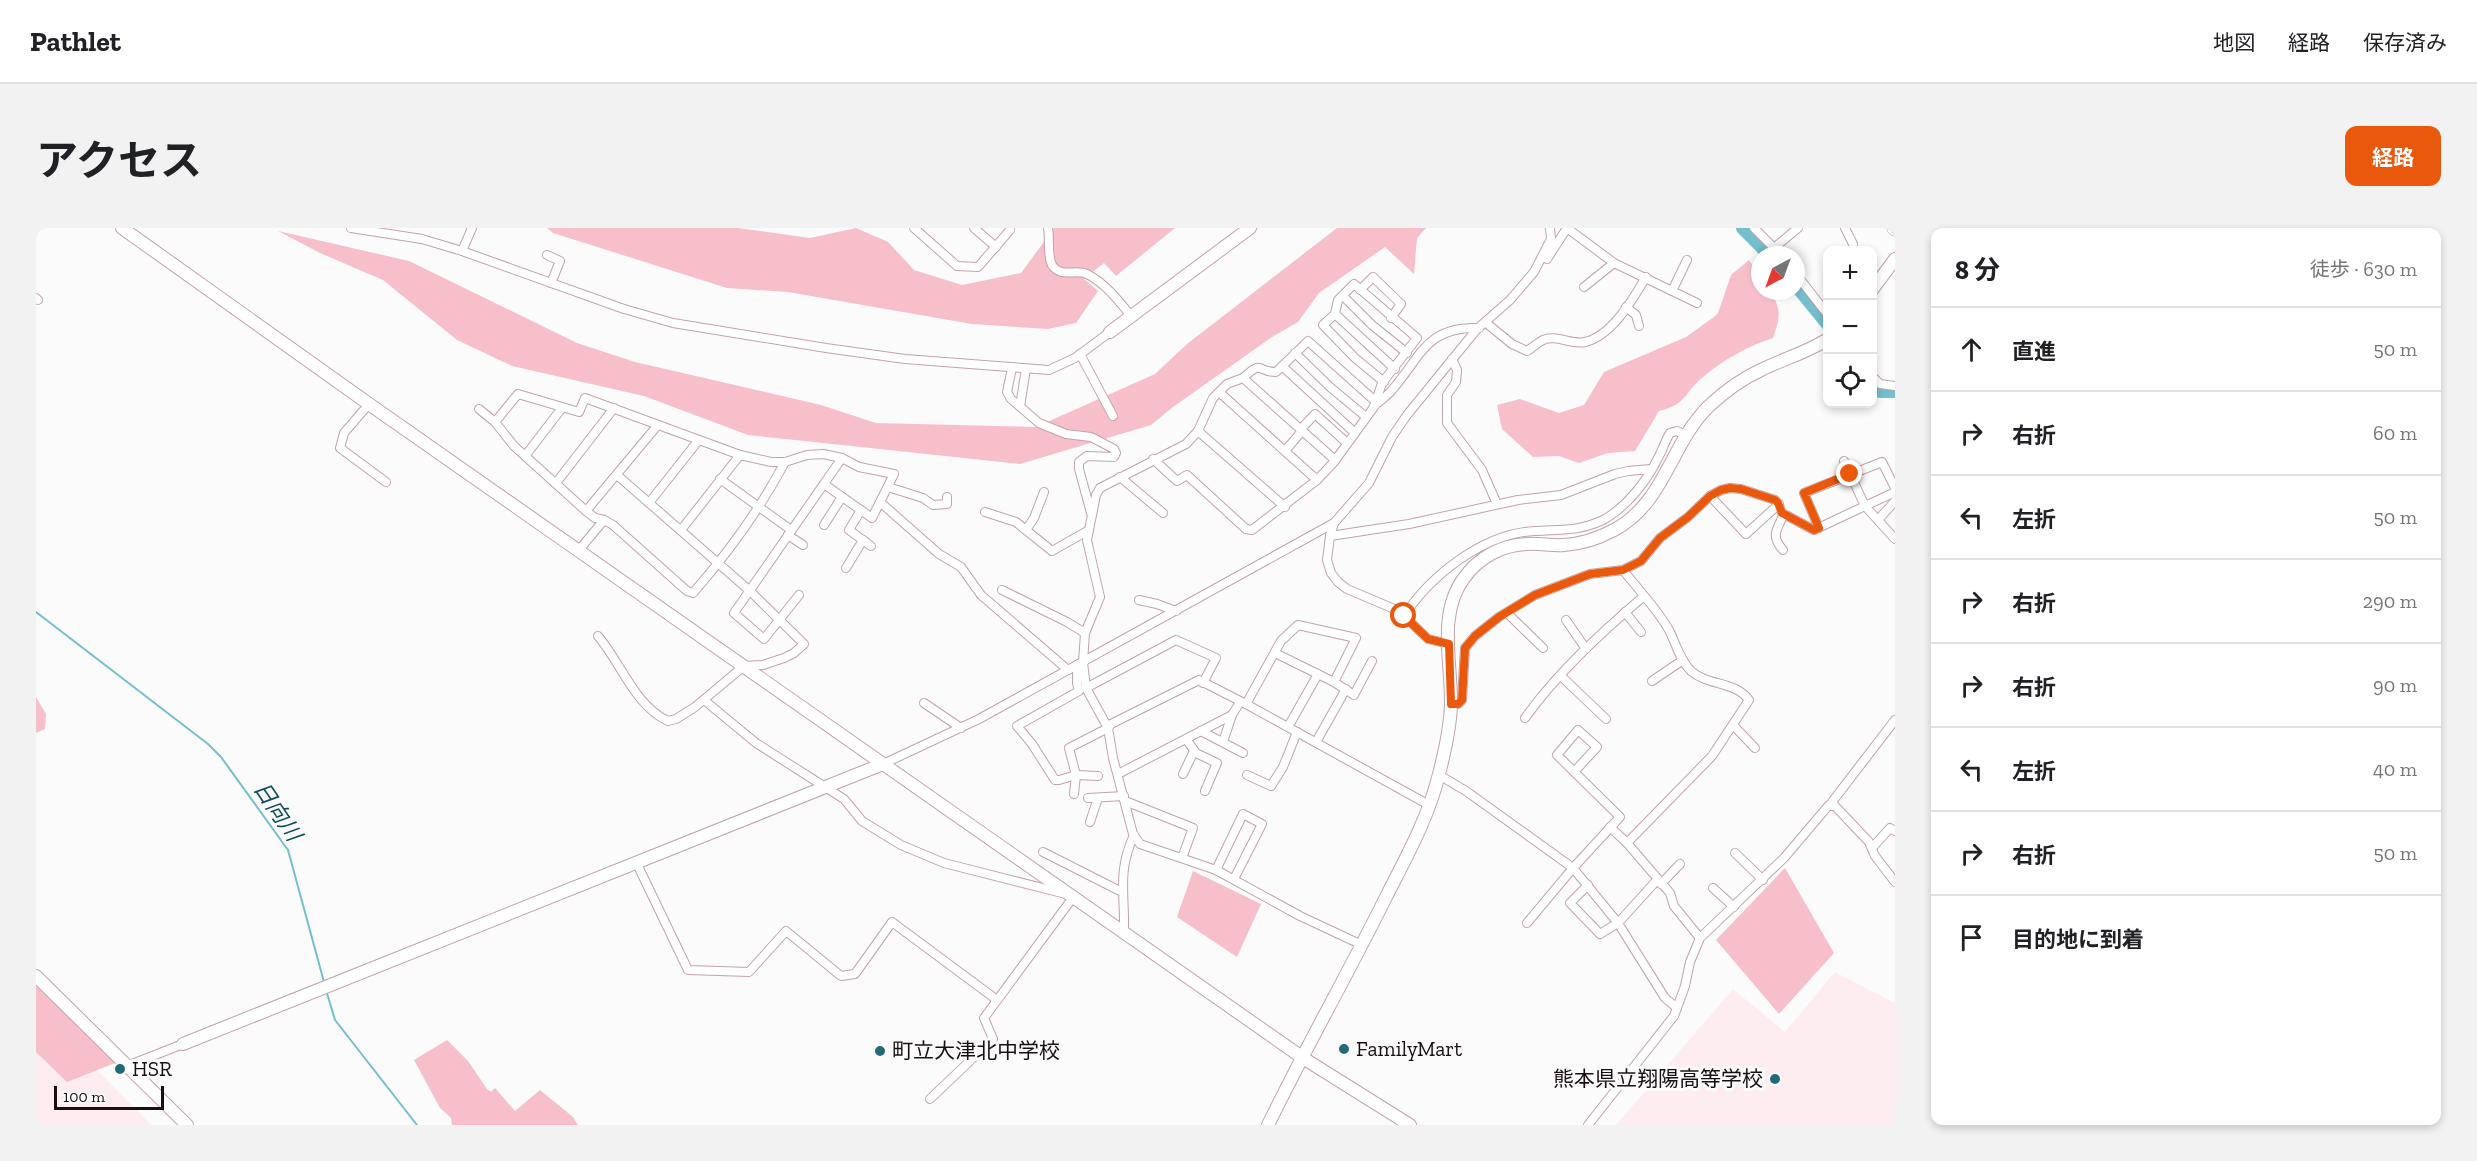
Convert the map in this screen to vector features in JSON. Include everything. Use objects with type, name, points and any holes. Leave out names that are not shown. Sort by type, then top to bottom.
[{"type":"street","points":[[122,228],[369,404],[1303,1058],[1410,1125]]},
{"type":"street","points":[[351,228],[422,239],[624,309],[673,323],[905,358],[1049,370],[1080,354],[1250,228]]},
{"type":"street","points":[[462,251],[472,228]]},
{"type":"street","points":[[914,228],[957,266],[978,267],[1010,230]]},
{"type":"street","points":[[974,228],[996,247]]},
{"type":"street","points":[[1048,228],[1051,262],[1055,269],[1061,272],[1086,273],[1114,295],[1131,316]]},
{"type":"street","points":[[127,1066],[883,764],[961,728],[1334,523],[1368,483],[1395,432],[1452,359],[1534,272],[1551,240],[1550,228]]},
{"type":"street","points":[[1534,272],[1540,269],[1567,228],[1614,263],[1697,303]]},
{"type":"street","points":[[1754,228],[1772,246]]},
{"type":"street","points":[[1782,246],[1798,228]]},
{"type":"street","points":[[1845,228],[1853,244]]},
{"type":"street","points":[[547,255],[560,261],[551,283]]},
{"type":"street","points":[[1877,283],[1895,259]]},
{"type":"street","points":[[1672,291],[1687,260]]},
{"type":"street","points":[[1584,287],[1614,263]]},
{"type":"street","points":[[1360,290],[1373,277],[1401,304],[1391,318]]},
{"type":"street","points":[[1374,404],[1392,391],[1424,346],[1433,338],[1466,327],[1482,325],[1527,351],[1544,339],[1584,342],[1595,338],[1616,319],[1646,277]]},
{"type":"street","points":[[1153,459],[1177,481],[1187,475],[1246,529],[1252,530],[1276,511],[1285,507],[1317,480],[1355,433],[1374,404],[1384,382],[1417,338],[1354,284],[1338,300],[1335,314],[1323,325],[1384,382]]},
{"type":"street","points":[[1805,286],[1823,310]]},
{"type":"street","points":[[1343,296],[1372,325],[1407,353]]},
{"type":"street","points":[[1626,307],[1636,315],[1639,326]]},
{"type":"street","points":[[1335,314],[1395,369]]},
{"type":"street","points":[[1098,776],[1076,775],[1055,780],[1032,744],[1017,726],[1079,691],[1085,633],[1100,597],[1087,540],[1096,495],[1100,488],[1153,459],[1177,449],[1198,431],[1213,398],[1227,384],[1243,378],[1260,366],[1270,372],[1276,372],[1308,341],[1374,404]]},
{"type":"street","points":[[1268,1125],[1362,945],[1429,805],[1439,775],[1451,704],[1448,620],[1454,595],[1465,577],[1478,563],[1491,554],[1509,547],[1528,544],[1565,546],[1592,540],[1615,530],[1634,517],[1652,497],[1686,435],[1707,409],[1732,387],[1760,370],[1806,352],[1823,341]]},
{"type":"street","points":[[1295,353],[1330,387],[1366,417]]},
{"type":"street","points":[[1080,354],[1113,416]]},
{"type":"street","points":[[1452,359],[1458,370],[1456,382],[1447,395],[1447,423],[1482,470],[1497,504]]},
{"type":"street","points":[[1282,366],[1355,433]]},
{"type":"street","points":[[1012,368],[1007,392],[1011,399],[1039,423],[1066,434],[1091,437],[1114,449],[1116,453],[1114,457],[1087,456],[1079,462],[1092,516]]},
{"type":"street","points":[[1020,406],[1026,369]]},
{"type":"street","points":[[1243,378],[1335,460]]},
{"type":"street","points":[[1877,380],[1885,386],[1895,386]]},
{"type":"street","points":[[1219,392],[1317,480]]},
{"type":"street","points":[[495,422],[518,394],[579,412],[585,398],[740,455],[771,462],[785,462],[815,454],[842,458],[859,467],[894,474],[872,518],[824,484]]},
{"type":"street","points":[[369,404],[344,433],[340,448],[386,482]]},
{"type":"street","points":[[525,456],[562,408]]},
{"type":"street","points":[[556,483],[614,408]]},
{"type":"street","points":[[479,410],[495,422],[514,446],[586,512],[613,525],[687,591],[693,593],[719,564],[785,462]]},
{"type":"street","points":[[1284,451],[1315,414],[1347,443]]},
{"type":"street","points":[[586,512],[657,426]]},
{"type":"street","points":[[1198,431],[1285,507]]},
{"type":"street","points":[[1404,616],[1415,599],[1468,555],[1507,536],[1535,531],[1569,531],[1605,518],[1628,500],[1652,469],[1670,433],[1677,431],[1686,435]]},
{"type":"street","points":[[649,502],[698,441]]},
{"type":"street","points":[[681,530],[740,455]]},
{"type":"street","points":[[798,595],[764,639],[734,614],[842,458]]},
{"type":"street","points":[[1844,461],[1865,506],[1895,539]]},
{"type":"street","points":[[1451,704],[1458,704],[1462,700],[1465,648],[1475,636],[1535,595],[1590,574],[1623,570],[1641,561],[1660,538],[1688,517],[1710,496],[1730,488],[1761,495],[1779,504],[1784,514],[1814,530],[1819,528],[1865,506],[1895,490],[1882,462],[1804,493],[1819,528]]},
{"type":"street","points":[[1330,536],[1409,524],[1497,504],[1561,495],[1615,474],[1652,469]]},
{"type":"street","points":[[598,636],[640,697],[665,720],[676,719],[704,700],[744,666],[763,665],[784,658],[804,644],[750,591],[617,475]]},
{"type":"street","points":[[1120,477],[1163,513]]},
{"type":"street","points":[[720,479],[803,545]]},
{"type":"street","points":[[888,487],[923,498],[933,505],[947,503]]},
{"type":"street","points":[[1026,530],[1034,518],[1044,492]]},
{"type":"street","points":[[1710,496],[1746,534],[1779,504]]},
{"type":"street","points":[[824,525],[842,497]]},
{"type":"street","points":[[1878,520],[1895,501]]},
{"type":"street","points":[[880,502],[939,554],[961,567],[981,595],[1068,670]]},
{"type":"street","points":[[861,510],[849,530],[871,546]]},
{"type":"street","points":[[985,512],[1016,522],[1052,551],[1089,530]]},
{"type":"street","points":[[1783,550],[1775,541],[1775,537],[1784,514]]},
{"type":"street","points":[[579,550],[604,520]]},
{"type":"street","points":[[1334,523],[1327,560],[1331,573],[1338,582],[1347,589],[1386,605],[1404,616],[1428,639],[1449,644]]},
{"type":"street","points":[[846,568],[863,540]]},
{"type":"street","points":[[1623,570],[1668,629],[1683,660],[1702,680],[1729,686],[1745,695],[1749,700],[1712,756],[1627,843]]},
{"type":"street","points":[[1002,590],[1085,633]]},
{"type":"street","points":[[1525,718],[1586,650],[1644,596]]},
{"type":"street","points":[[1139,600],[1176,611]]},
{"type":"street","points":[[1625,612],[1641,632]]},
{"type":"street","points":[[1507,613],[1543,648]]},
{"type":"street","points":[[1566,620],[1586,650]]},
{"type":"street","points":[[1118,774],[1232,715],[1243,703],[1281,641],[1298,625],[1356,638],[1334,682]]},
{"type":"street","points":[[1086,688],[1176,640],[1216,658],[1203,682]]},
{"type":"street","points":[[1275,653],[1334,682],[1354,695],[1372,661]]},
{"type":"street","points":[[1652,681],[1683,660]]},
{"type":"street","points":[[1080,664],[1086,688],[1108,728],[1124,799],[1134,835],[1140,844],[1216,870],[1300,916],[1362,945]]},
{"type":"street","points":[[1288,727],[1318,674]]},
{"type":"street","points":[[1561,676],[1606,719]]},
{"type":"street","points":[[1074,794],[1076,775],[1069,748],[1199,680],[1429,805]]},
{"type":"street","points":[[1316,742],[1346,689]]},
{"type":"street","points":[[704,700],[756,742],[826,787],[851,805],[862,820],[901,845],[944,863],[1074,896]]},
{"type":"street","points":[[924,703],[961,728]]},
{"type":"street","points":[[1223,742],[1232,715]]},
{"type":"street","points":[[1832,806],[1832,802],[1895,720]]},
{"type":"street","points":[[1733,725],[1755,748]]},
{"type":"street","points":[[1527,923],[1620,817],[1574,772],[1557,755],[1578,730],[1597,747],[1574,772]]},
{"type":"street","points":[[1201,731],[1243,753]]},
{"type":"street","points":[[1247,775],[1271,786],[1297,732]]},
{"type":"street","points":[[1186,739],[1194,751],[1217,763],[1205,791]]},
{"type":"street","points":[[1183,774],[1194,751]]},
{"type":"street","points":[[1439,775],[1466,790],[1573,868],[1618,923],[1665,998],[1677,1008]]},
{"type":"street","points":[[1090,822],[1093,798],[1124,799],[1193,828],[1182,858]]},
{"type":"street","points":[[1588,1125],[1674,1016],[1685,986],[1690,962],[1700,938],[1762,880],[1811,829],[1829,805],[1835,806],[1869,842],[1895,882]]},
{"type":"street","points":[[1216,870],[1243,814],[1262,824],[1234,879]]},
{"type":"street","points":[[1610,827],[1627,843],[1670,893],[1674,906],[1700,938]]},
{"type":"street","points":[[1872,848],[1890,828],[1895,831]]},
{"type":"street","points":[[1124,931],[1125,912],[1122,892],[1125,854],[1134,835]]},
{"type":"street","points":[[1043,852],[1122,892]]},
{"type":"street","points":[[1735,853],[1762,880]]},
{"type":"street","points":[[637,864],[688,970],[749,972],[786,932],[841,976],[855,974],[892,922],[997,999]]},
{"type":"street","points":[[1588,885],[1570,903],[1600,934],[1618,923],[1680,864]]},
{"type":"street","points":[[1713,888],[1734,907]]},
{"type":"street","points":[[930,1099],[993,1039],[984,1018],[1074,896]]},
{"type":"street","points":[[36,976],[187,1125]]},
{"type":"shaded area","points":[[547,228],[738,228],[810,238],[856,228],[888,242],[914,270],[962,285],[1021,273],[1054,228],[1175,228],[1116,276],[1104,263],[1084,279],[1098,291],[1076,323],[1048,329],[972,324],[788,292],[727,288],[553,233]]},
{"type":"shaded area","points":[[1337,228],[1426,228],[1417,238],[1414,274],[1385,247],[1319,293],[1298,322],[1272,337],[1151,425],[1020,464],[748,435],[644,396],[512,366],[457,340],[383,280],[320,253],[278,231],[409,261],[577,343],[635,362],[821,405],[876,423],[1036,427],[1155,374],[1187,344]]},
{"type":"shaded area","points":[[1749,260],[1751,263],[1751,300],[1775,300],[1777,303],[1778,319],[1773,338],[1727,359],[1703,377],[1680,402],[1659,411],[1635,451],[1608,453],[1579,463],[1559,456],[1533,457],[1502,429],[1497,405],[1520,399],[1559,413],[1584,405],[1604,372],[1686,337],[1718,313],[1731,275]]},
{"type":"shaded area","points":[[36,697],[46,714],[45,729],[36,733]]},
{"type":"shaded area","points":[[1785,868],[1834,953],[1779,1014],[1716,940]]},
{"type":"shaded area","points":[[1193,871],[1261,904],[1237,957],[1177,917]]},
{"type":"shaded area","name":"熊本県立翔陽高等学校","points":[[1835,972],[1895,1003],[1895,1125],[1616,1125],[1733,989],[1785,1032]]},
{"type":"shaded area","points":[[36,984],[115,1063],[67,1082],[36,1052]]},
{"type":"shaded area","points":[[36,1008],[151,1125],[36,1125]]},
{"type":"shaded area","points":[[447,1040],[468,1061],[487,1089],[491,1092],[495,1088],[515,1111],[540,1090],[573,1117],[578,1125],[452,1125],[451,1118],[440,1108],[414,1060]]},
{"type":"waterway","points":[[1743,228],[1761,246]]},
{"type":"waterway","points":[[1805,296],[1823,318]]},
{"type":"waterway","points":[[1877,389],[1895,391]]},
{"type":"waterway","name":"日向川","points":[[36,612],[208,744],[221,757],[288,850],[324,982]]},
{"type":"waterway","name":"日向川","points":[[326,990],[335,1020],[417,1125]]},
{"type":"place","name":"FamilyMart","points":[[1344,1049]]},
{"type":"place","name":"町立大津北中学校","points":[[880,1051]]},
{"type":"place","name":"HSR","points":[[120,1069]]},
{"type":"place","name":"熊本県立翔陽高等学校","points":[[1775,1079]]},
{"type":"route","points":[[1404,616],[1428,639],[1449,644],[1451,704],[1458,704],[1462,700],[1465,648],[1475,636],[1499,617],[1535,595],[1590,574],[1623,570],[1641,561],[1666,532],[1688,517],[1702,502],[1721,490],[1741,489],[1775,500],[1782,513],[1814,530],[1819,528],[1804,493],[1850,474]]}]
